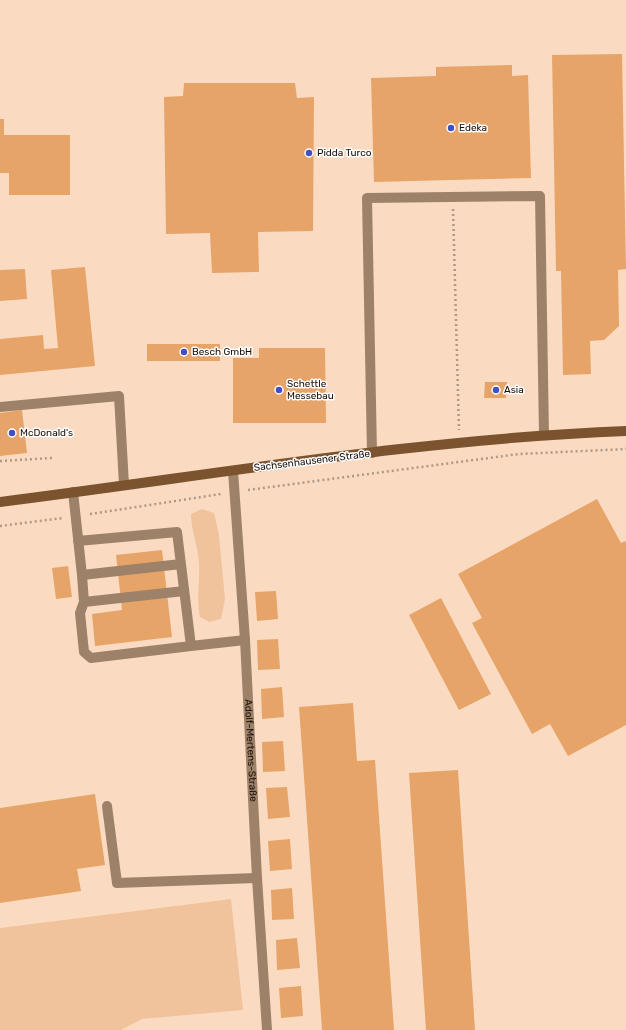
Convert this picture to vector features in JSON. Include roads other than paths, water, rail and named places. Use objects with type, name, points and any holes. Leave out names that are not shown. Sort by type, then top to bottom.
[{"type":"main road","name":"Sachsenhausener Straße","points":[[0,502],[372,453],[544,435],[626,431]]},
{"type":"street","points":[[372,453],[367,198],[540,196],[544,435]]},
{"type":"street","points":[[0,407],[84,398],[119,396],[124,485]]},
{"type":"street","name":"Adolf-Mertens-Straße","points":[[233,471],[245,640],[257,878],[267,1030]]},
{"type":"street","points":[[73,492],[84,602],[80,613],[84,652],[91,658],[245,640]]},
{"type":"street","points":[[78,541],[177,532],[191,646]]},
{"type":"street","points":[[82,575],[181,564]]},
{"type":"street","points":[[84,602],[184,591]]},
{"type":"street","points":[[107,806],[117,883],[257,878]]},
{"type":"place","name":"Edeka","points":[[451,128]]},
{"type":"place","name":"Pidda Turco","points":[[309,153]]},
{"type":"place","name":"Besch GmbH","points":[[184,352]]},
{"type":"place","name":"Schettle Messebau","points":[[279,390]]},
{"type":"place","name":"Asia","points":[[496,390]]},
{"type":"place","name":"McDonald's","points":[[12,433]]}]
